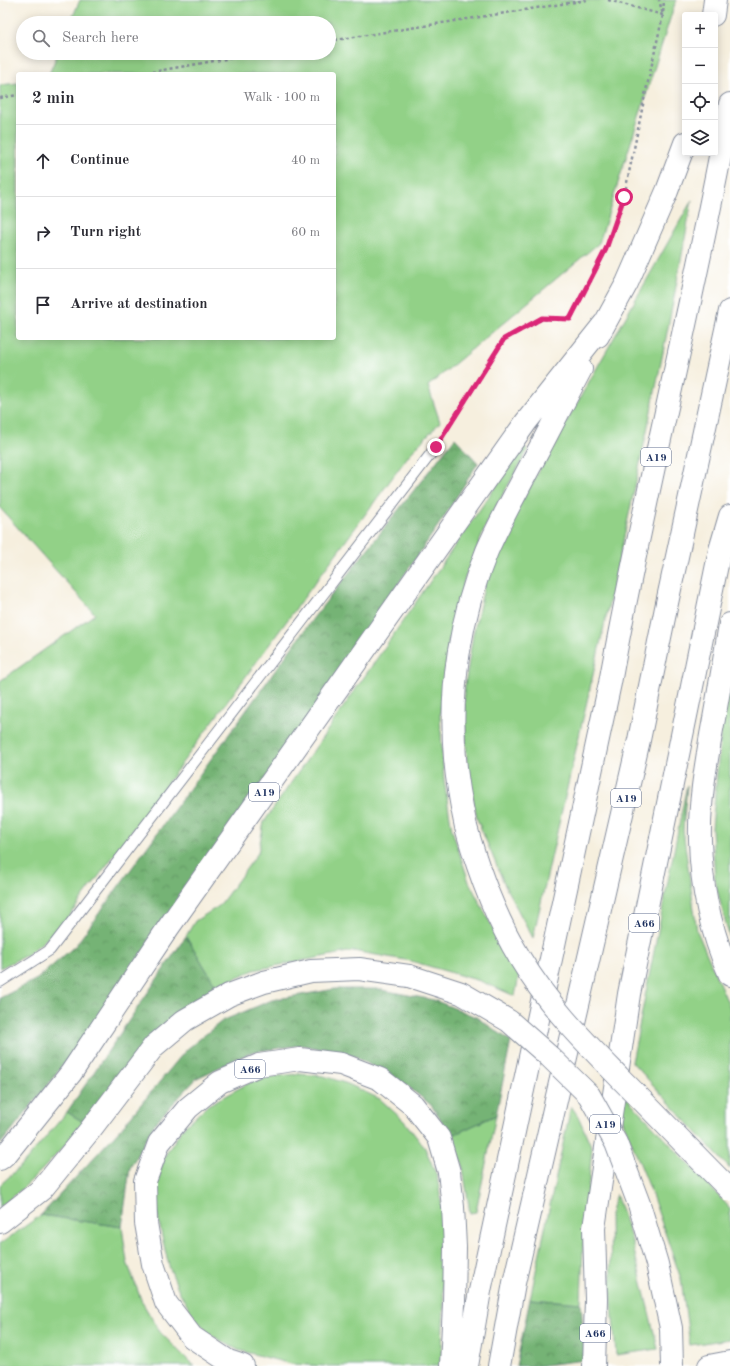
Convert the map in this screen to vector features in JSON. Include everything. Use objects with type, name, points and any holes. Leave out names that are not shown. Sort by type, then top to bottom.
[{"type":"highway","points":[[713,12],[715,0]]},
{"type":"highway","name":"A19","points":[[467,1366],[480,1291],[705,231],[730,104]]},
{"type":"highway","name":"A19","points":[[682,151],[667,191],[627,283],[501,520],[487,552],[475,585],[459,653],[455,688],[455,758],[459,793],[466,827],[476,862],[488,896],[500,923],[521,961],[565,1020],[730,1190]]},
{"type":"highway","name":"A19","points":[[499,1366],[514,1283],[639,740],[730,311]]},
{"type":"highway","name":"A19","points":[[0,1159],[7,1153],[71,1073],[168,928],[526,422],[604,324]]},
{"type":"highway","name":"A66","points":[[594,1366],[596,1299],[594,1228],[629,994],[720,550],[730,516]]},
{"type":"highway","points":[[730,624],[701,799],[700,840],[703,881],[711,922],[730,975]]},
{"type":"highway","name":"A19","points":[[0,1222],[42,1189],[90,1130],[154,1046],[185,1020],[229,995],[264,982],[311,971],[359,969],[409,976],[461,993],[509,1021],[550,1057],[589,1095],[616,1143],[639,1204],[657,1264],[671,1328],[672,1366]]},
{"type":"highway","name":"A66","points":[[243,1366],[228,1361],[192,1337],[166,1303],[153,1264],[146,1223],[145,1181],[159,1144],[188,1108],[220,1082],[259,1065],[300,1059],[341,1064],[380,1079],[413,1105],[439,1138],[449,1172],[453,1207],[455,1247],[451,1366]]},
{"type":"highway","points":[[709,1366],[730,1362]]},
{"type":"lane","points":[[0,982],[50,950],[436,447]]},
{"type":"path","points":[[336,40],[587,0]]},
{"type":"path","points":[[608,0],[663,15]]},
{"type":"path","points":[[659,0],[663,15]]},
{"type":"path","points":[[436,447],[504,339],[542,318],[570,319],[606,249],[624,197],[663,15],[664,0]]},
{"type":"path","points":[[151,72],[220,60]]},
{"type":"path","points":[[0,98],[16,95]]},
{"type":"green space","points":[[80,0],[676,0],[599,243],[428,386],[440,422],[409,455],[62,926],[27,955],[0,968],[0,681],[95,614],[0,508],[0,85],[16,83],[16,340],[336,340],[336,72],[50,72],[55,60],[336,60],[336,16],[73,16]]},
{"type":"green space","points":[[692,200],[675,293],[637,478],[533,938],[507,890],[477,819],[467,766],[464,692],[473,635],[486,579],[505,532]]},
{"type":"green space","points":[[455,438],[478,463],[444,517],[114,1001],[0,1145],[0,998],[37,979],[76,945],[314,617]]},
{"type":"green space","points":[[523,447],[528,450],[488,521],[465,577],[449,640],[440,716],[444,780],[452,830],[469,882],[493,928],[520,971],[515,996],[480,981],[411,961],[353,951],[254,970],[216,986],[186,936],[195,921],[219,906],[258,853],[264,822]]},
{"type":"green space","points":[[730,654],[730,939],[715,882],[712,828],[724,697]]},
{"type":"green space","points":[[687,785],[683,830],[697,931],[730,1008],[730,1169],[632,1062]]},
{"type":"green space","points":[[186,936],[216,986],[166,1022],[85,1123],[67,1112]]},
{"type":"green space","points":[[335,989],[377,989],[434,1000],[476,1017],[511,1041],[496,1115],[451,1136],[431,1105],[402,1082],[353,1056],[302,1045],[252,1052],[197,1078],[155,1123],[130,1168],[122,1227],[41,1215],[122,1127],[186,1050],[222,1021],[272,1000]]},
{"type":"green space","points":[[298,1074],[324,1076],[348,1084],[380,1099],[404,1121],[425,1148],[437,1176],[443,1213],[442,1276],[444,1304],[441,1366],[325,1366],[291,1364],[238,1350],[209,1334],[192,1314],[179,1291],[169,1266],[154,1196],[164,1157],[183,1128],[208,1105],[258,1078]]},
{"type":"green space","points":[[624,1095],[730,1208],[730,1339],[690,1345],[681,1279],[649,1186],[618,1109]]},
{"type":"green space","points":[[571,1106],[578,1116],[592,1148],[583,1246],[581,1303],[530,1299]]},
{"type":"green space","points":[[67,1112],[85,1123],[34,1178],[0,1207],[0,1185],[22,1165]]},
{"type":"green space","points":[[496,1115],[476,1212],[470,1213],[462,1162],[451,1136]]},
{"type":"green space","points":[[616,1194],[631,1238],[658,1349],[616,1355],[611,1292],[610,1214]]},
{"type":"green space","points":[[41,1215],[122,1227],[127,1262],[142,1302],[160,1332],[195,1366],[0,1366],[0,1244]]},
{"type":"green space","points":[[530,1299],[581,1303],[585,1360],[536,1366],[516,1366]]},
{"type":"route","points":[[436,447],[504,339],[542,318],[570,319],[606,249],[624,197]]}]
